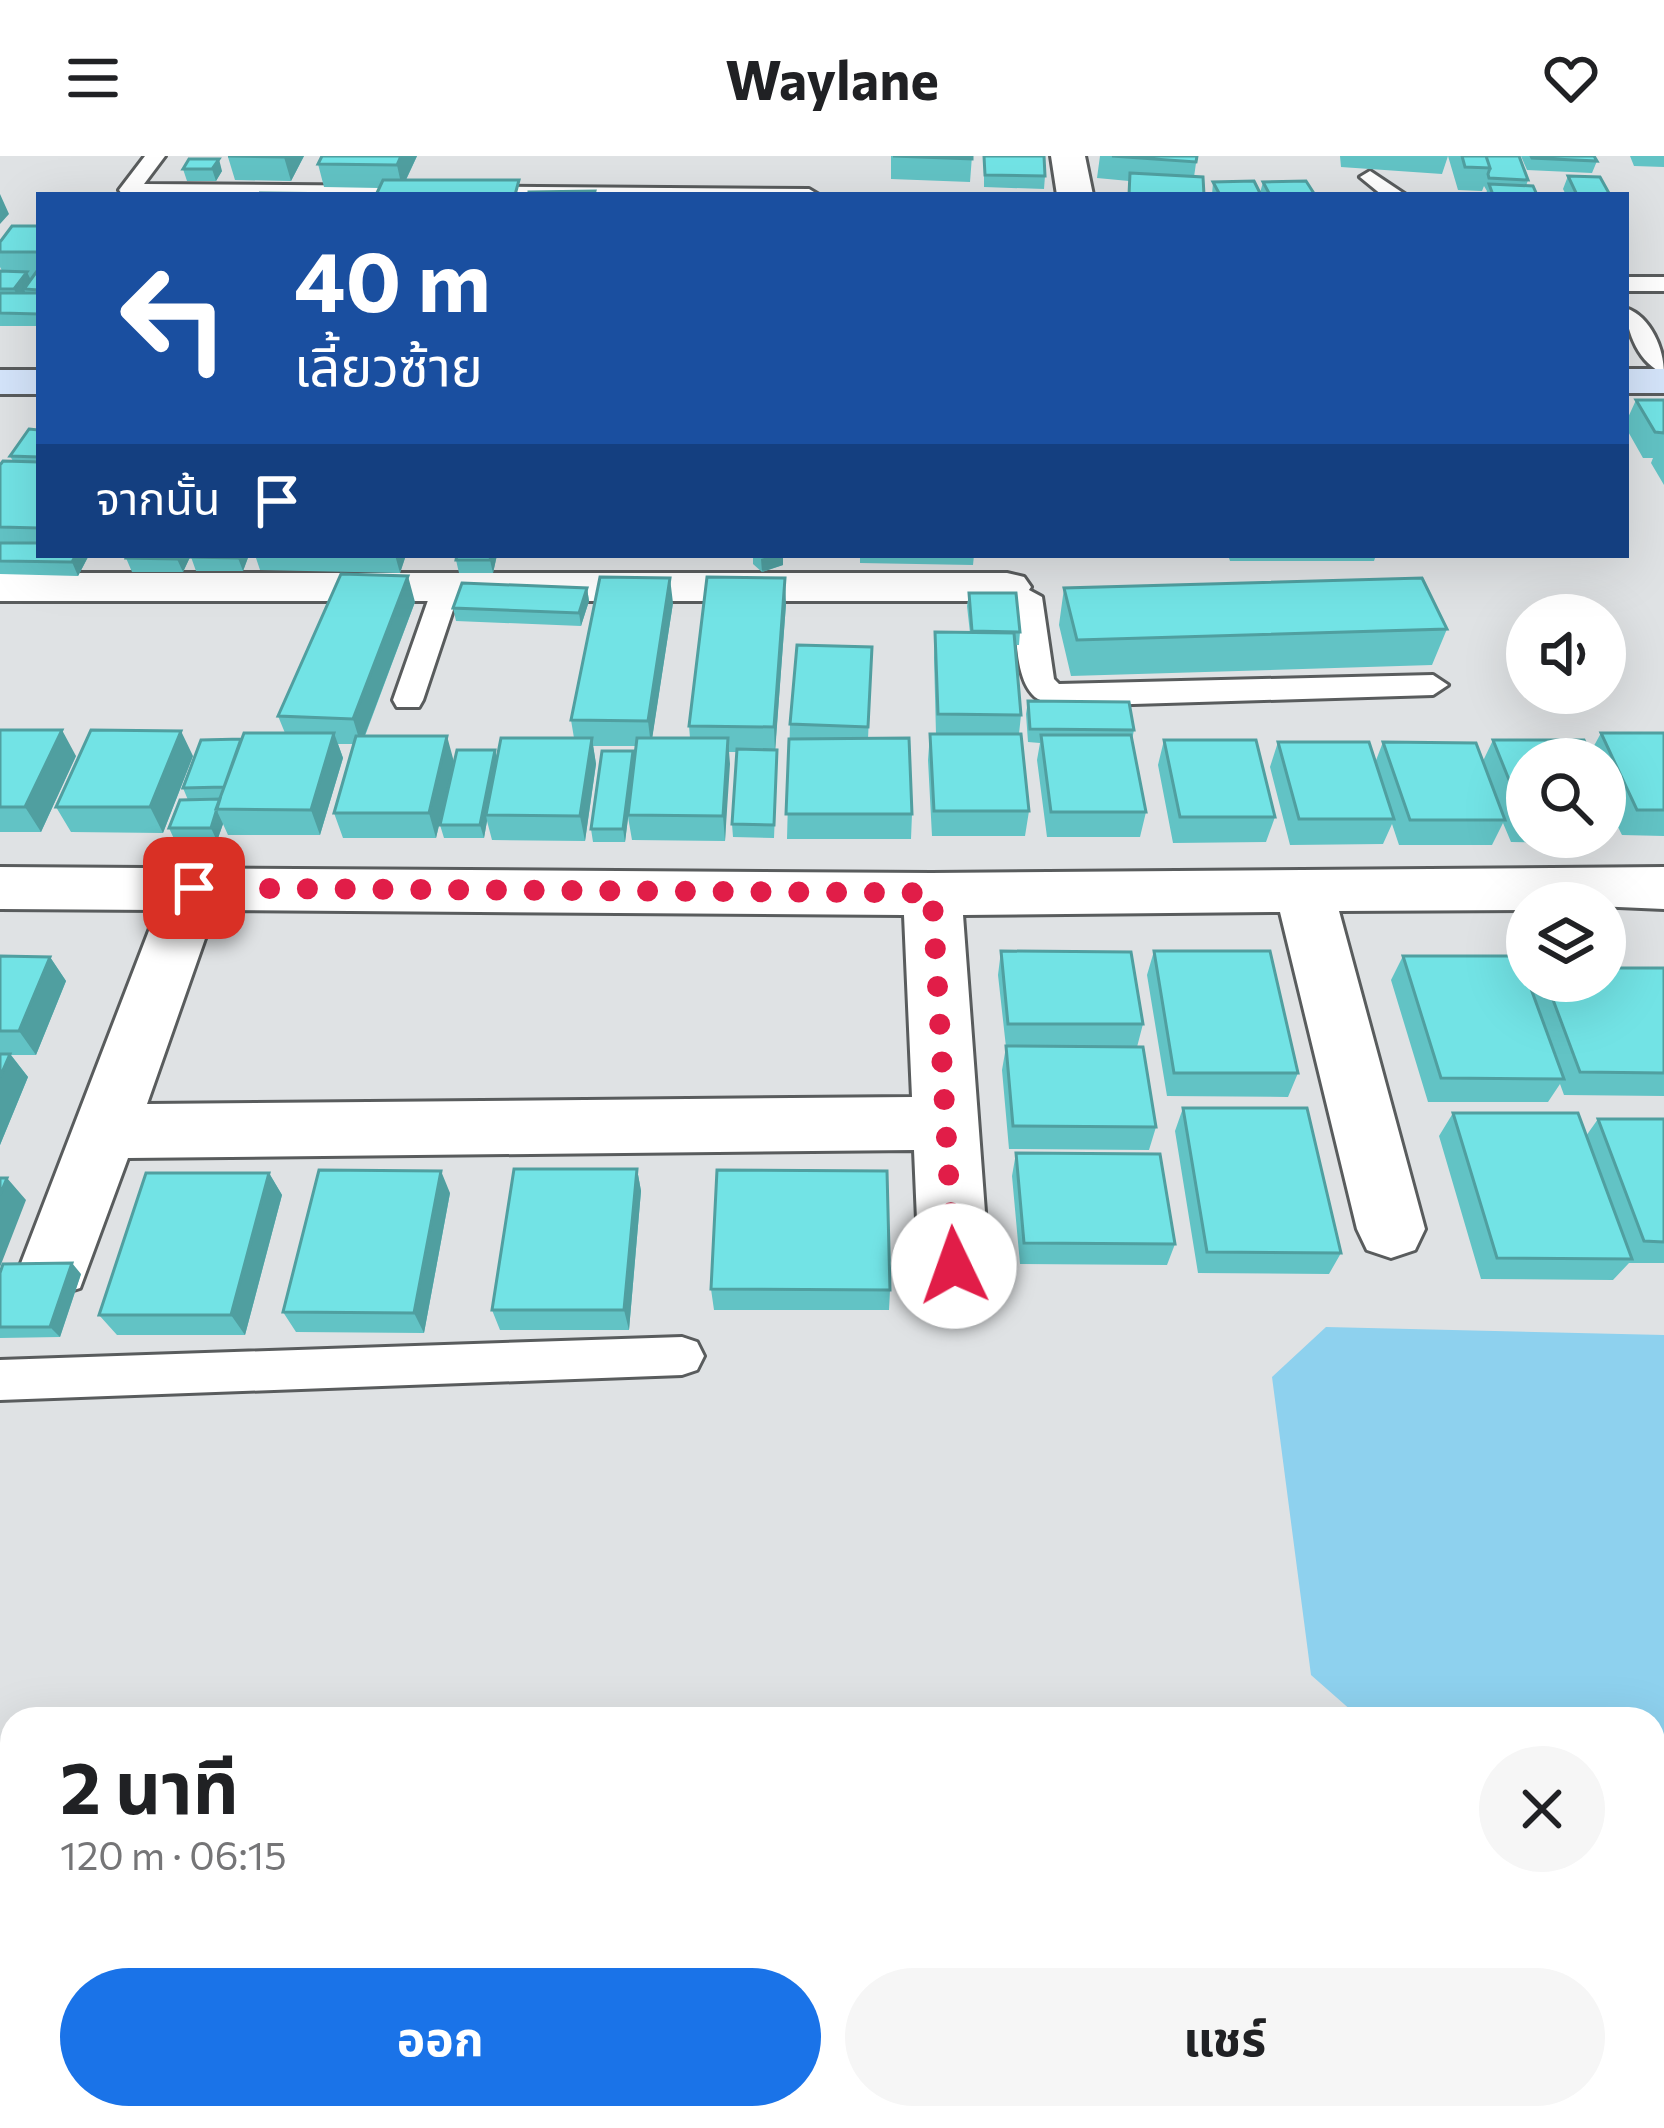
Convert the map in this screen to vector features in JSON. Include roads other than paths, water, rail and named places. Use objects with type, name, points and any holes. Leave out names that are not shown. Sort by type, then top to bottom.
[{"type":"main road","points":[[1629,381],[1664,381]]},
{"type":"main road","points":[[0,382],[36,382]]},
{"type":"street","points":[[1068,156],[1075,192]]},
{"type":"street","points":[[0,587],[430,576],[1006,586]]},
{"type":"street","points":[[0,888],[1661,894]]},
{"type":"street","points":[[55,1266],[194,888]]},
{"type":"street","points":[[1304,891],[1391,1229]]},
{"type":"street","points":[[932,893],[954,1266]]},
{"type":"street","points":[[106,1131],[946,1123]]},
{"type":"lane","points":[[154,156],[129,190],[475,184],[718,192]]},
{"type":"lane","points":[[1370,177],[1392,192]]},
{"type":"lane","points":[[1629,284],[1664,284]]},
{"type":"lane","points":[[1629,319],[1664,366]]},
{"type":"lane","points":[[408,700],[430,576]]},
{"type":"lane","points":[[1006,586],[1028,597],[1039,681],[1049,692],[1068,696],[1433,685]]},
{"type":"lane","points":[[0,1380],[682,1356]]}]
